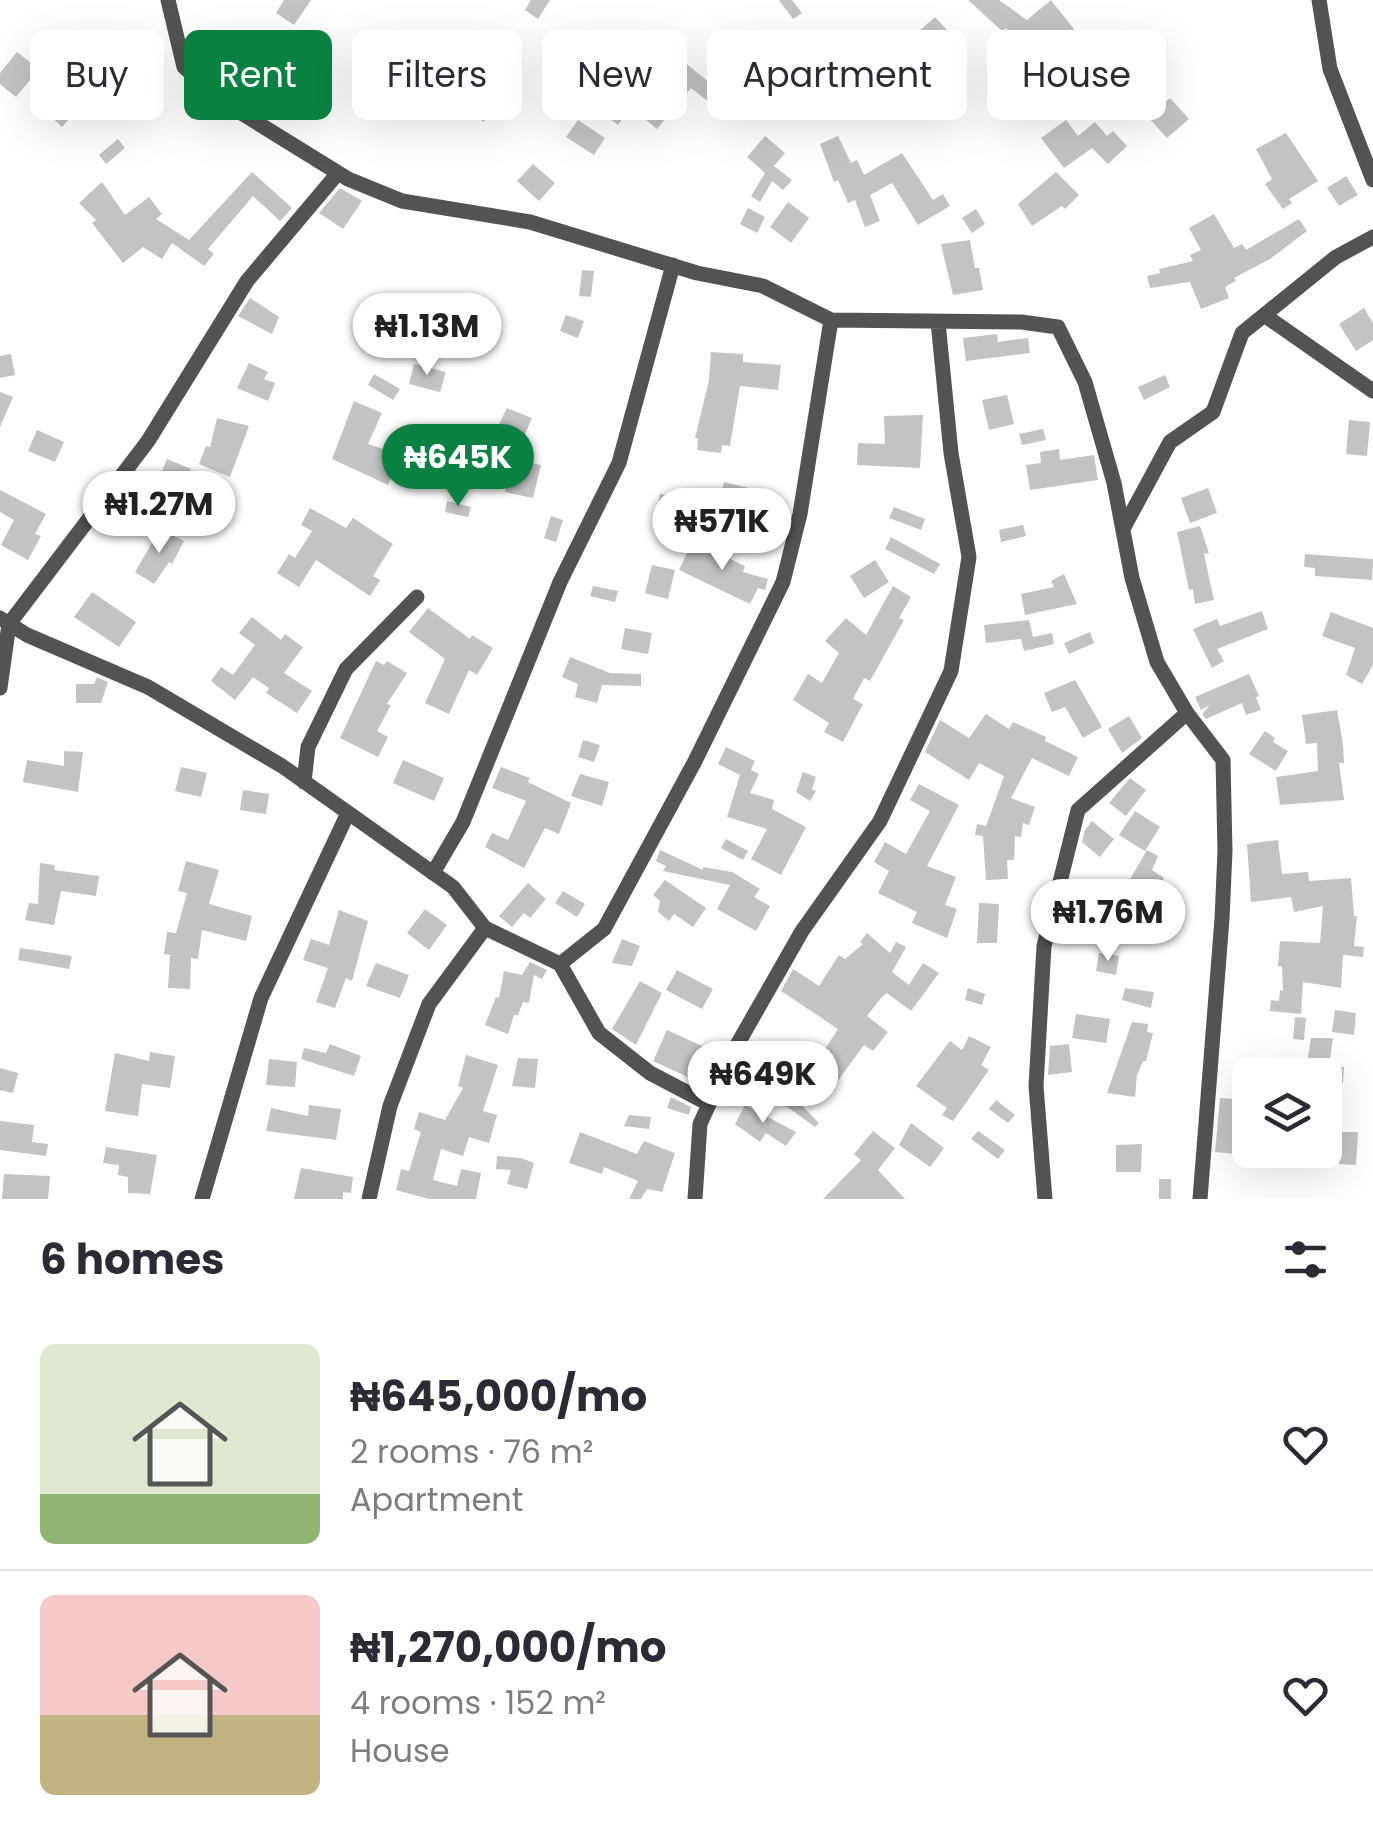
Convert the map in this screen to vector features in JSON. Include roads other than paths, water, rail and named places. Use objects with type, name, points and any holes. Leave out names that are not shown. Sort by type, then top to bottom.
[{"type":"street","points":[[168,0],[184,67],[222,101],[338,173],[402,201],[530,222],[673,265],[763,286],[831,320],[1021,322],[1058,328],[1086,382],[1114,483],[1132,578],[1157,662],[1187,713],[1223,760],[1222,919],[1200,1199]]},
{"type":"street","points":[[1319,0],[1330,69],[1373,180]]},
{"type":"street","points":[[0,688],[4,621],[148,441],[247,281],[338,173]]},
{"type":"street","points":[[1123,529],[1170,442],[1213,412],[1242,333],[1336,257],[1373,236]]},
{"type":"street","points":[[433,873],[463,822],[560,582],[618,463],[673,265]]},
{"type":"street","points":[[1264,315],[1373,391]]},
{"type":"street","points":[[560,964],[604,929],[694,763],[783,582],[800,514],[831,320]]},
{"type":"street","points":[[695,1199],[700,1124],[733,1052],[802,931],[880,820],[951,672],[969,557],[951,453],[938,322]]},
{"type":"street","points":[[304,782],[308,746],[346,669],[417,597]]},
{"type":"street","points":[[4,621],[148,687],[304,782],[453,887],[485,928],[560,964],[599,1033],[650,1073],[709,1104]]},
{"type":"street","points":[[1045,1199],[1036,1086],[1044,946],[1078,810],[1187,713]]},
{"type":"street","points":[[202,1199],[260,998],[348,813]]},
{"type":"street","points":[[369,1199],[390,1106],[429,1004],[485,928]]}]
